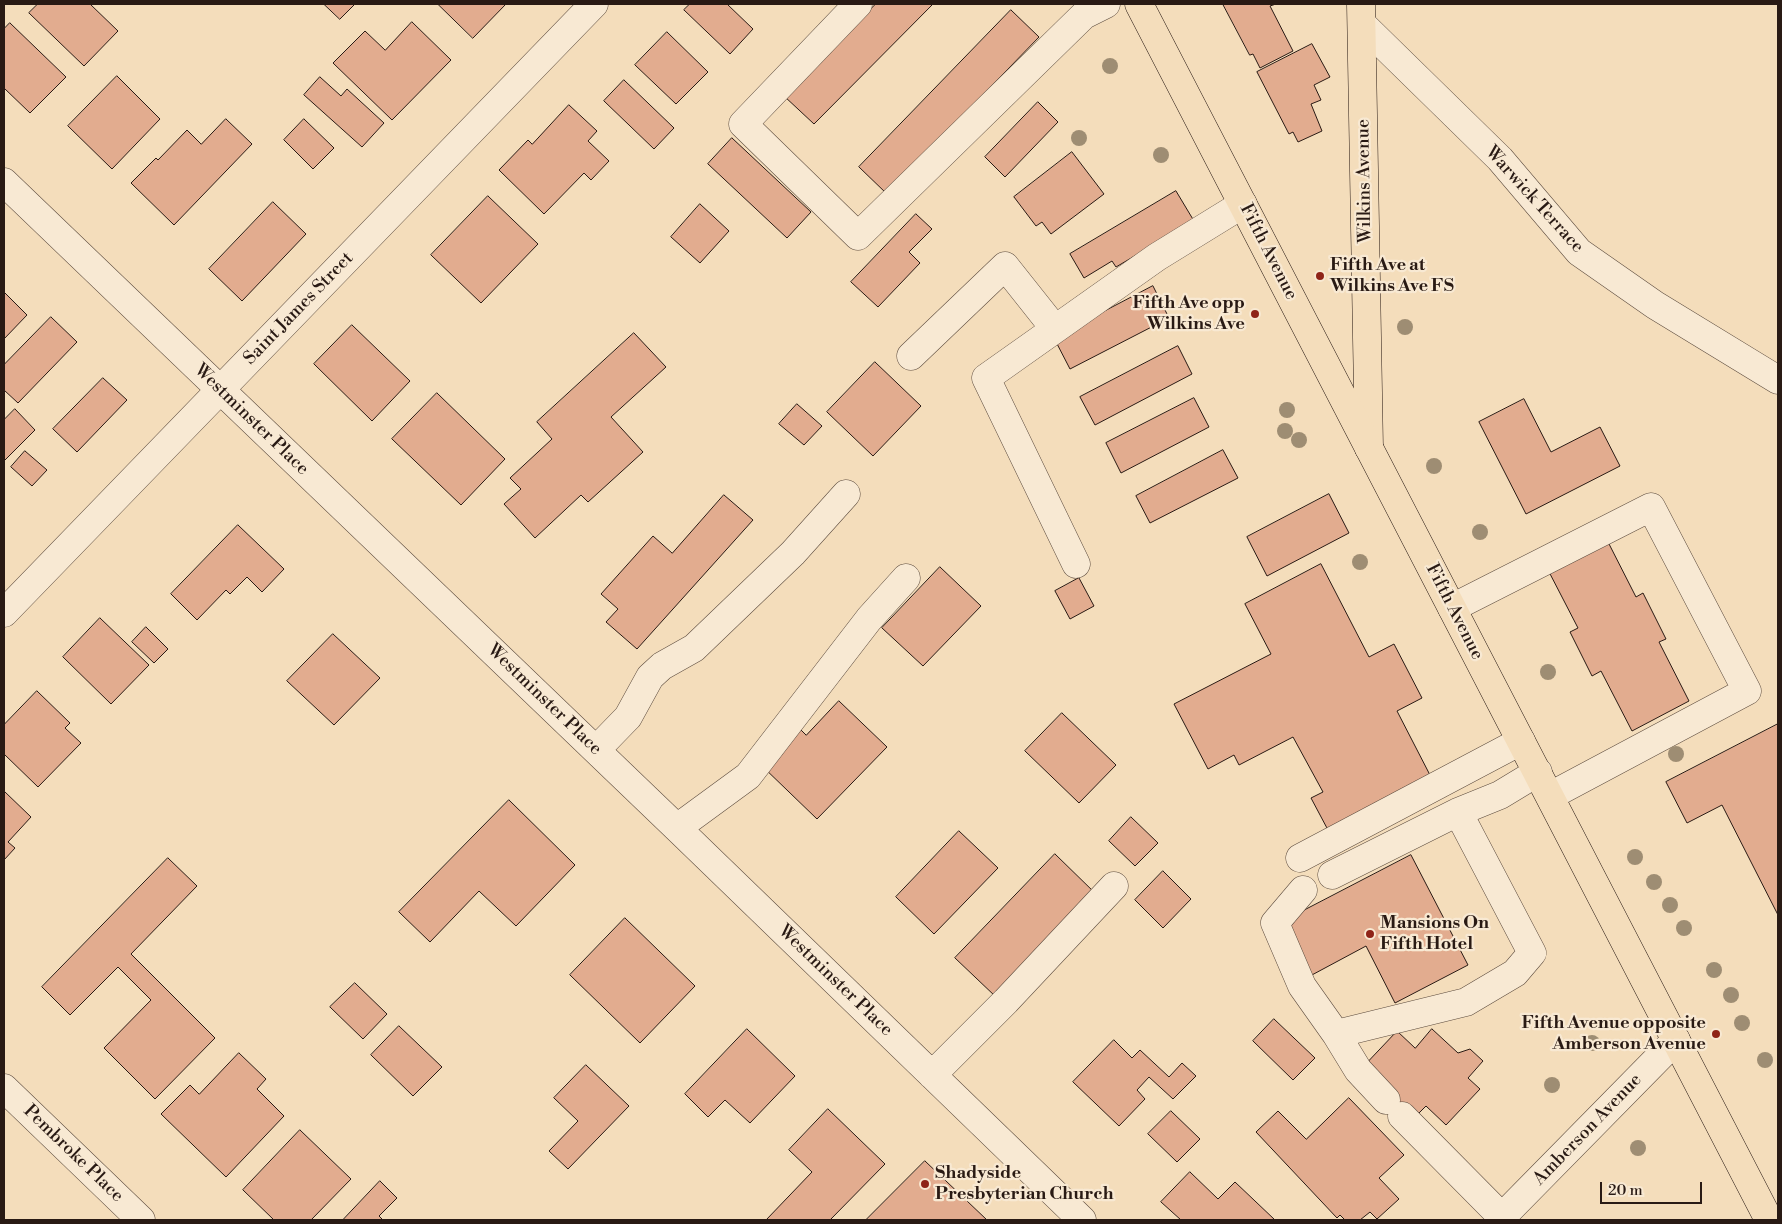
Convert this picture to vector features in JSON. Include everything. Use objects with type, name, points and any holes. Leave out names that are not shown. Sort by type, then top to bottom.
[{"type":"main road","name":"Fifth Avenue","points":[[1139,4],[1769,1220]]},
{"type":"main road","name":"Wilkins Avenue","points":[[1362,14],[1369,448]]},
{"type":"street","name":"Saint James Street","points":[[4,613],[594,4]]},
{"type":"street","points":[[858,4],[743,124],[858,236],[1084,15],[1106,4]]},
{"type":"street","name":"Warwick Terrace","points":[[1362,14],[1500,159],[1579,252],[1655,305],[1778,380]]},
{"type":"street","name":"Westminster Place","points":[[4,182],[1082,1220]]},
{"type":"street","points":[[1076,564],[986,378],[1156,258],[1243,204]]},
{"type":"street","points":[[911,356],[1005,266],[1055,329]]},
{"type":"street","points":[[596,750],[628,717],[650,677],[662,666],[694,648],[793,553],[846,494]]},
{"type":"street","points":[[1452,608],[1650,507],[1747,691],[1550,796]]},
{"type":"street","points":[[677,828],[748,776],[869,619],[906,578]]},
{"type":"street","points":[[1300,858],[1521,741]]},
{"type":"street","points":[[1332,875],[1458,812],[1500,795],[1538,772]]},
{"type":"street","points":[[1336,1034],[1466,1002],[1516,973],[1532,953],[1458,812]]},
{"type":"street","points":[[932,1075],[1006,1001],[1114,886]]},
{"type":"street","points":[[1303,890],[1275,923],[1302,986],[1336,1034],[1358,1070],[1501,1219]]},
{"type":"street","name":"Amberson Avenue","points":[[1501,1219],[1676,1040]]},
{"type":"street","name":"Pembroke Place","points":[[4,1088],[141,1220]]},
{"type":"building","points":[[38,4],[90,4],[118,31],[84,66],[29,13]]},
{"type":"building","points":[[324,4],[355,4],[340,19]]},
{"type":"building","points":[[438,4],[506,4],[473,38]]},
{"type":"building","points":[[690,4],[727,4],[753,29],[730,54],[684,10]]},
{"type":"building","points":[[876,4],[933,4],[814,124],[784,96]]},
{"type":"building","points":[[1223,4],[1276,4],[1270,6],[1293,51],[1260,68],[1253,54],[1250,55]]},
{"type":"building","points":[[1011,10],[1039,37],[887,194],[859,167]]},
{"type":"building","points":[[412,22],[451,60],[392,120],[333,63],[365,31],[385,50]]},
{"type":"building","points":[[10,23],[66,77],[30,113],[4,88],[4,29]]},
{"type":"building","points":[[667,32],[708,72],[676,104],[635,65]]},
{"type":"building","points":[[1312,44],[1330,77],[1314,85],[1321,100],[1311,104],[1322,131],[1298,142],[1293,132],[1289,134],[1257,72]]},
{"type":"building","points":[[117,76],[160,119],[112,169],[68,126]]},
{"type":"building","points":[[320,77],[341,96],[347,89],[384,123],[362,147],[304,95]]},
{"type":"building","points":[[624,80],[674,128],[654,149],[604,101]]},
{"type":"building","points":[[1038,102],[1058,122],[1005,177],[985,157]]},
{"type":"building","points":[[569,105],[597,131],[588,141],[609,161],[591,180],[584,173],[544,214],[499,170],[528,140],[532,144]]},
{"type":"building","points":[[226,119],[252,144],[174,225],[131,183],[156,158],[158,160],[187,130],[201,144]]},
{"type":"building","points":[[304,119],[334,148],[313,169],[284,140]]},
{"type":"building","points":[[732,138],[811,212],[787,238],[708,164]]},
{"type":"building","points":[[1072,152],[1104,194],[1051,234],[1042,222],[1036,226],[1014,197]]},
{"type":"building","points":[[1176,191],[1194,221],[1116,267],[1112,261],[1084,278],[1070,254]]},
{"type":"building","points":[[488,196],[538,244],[481,303],[431,255]]},
{"type":"building","points":[[273,202],[306,234],[242,301],[209,269]]},
{"type":"building","points":[[700,204],[729,231],[700,263],[671,237]]},
{"type":"building","points":[[916,214],[932,229],[909,252],[920,263],[878,307],[851,282]]},
{"type":"building","points":[[1153,286],[1169,318],[1070,369],[1054,338]]},
{"type":"building","points":[[4,292],[27,315],[4,339]]},
{"type":"building","points":[[51,317],[77,342],[18,403],[4,390],[4,365]]},
{"type":"building","points":[[352,325],[410,381],[372,421],[314,364]]},
{"type":"building","points":[[634,333],[666,367],[611,417],[643,452],[588,502],[581,495],[535,538],[504,504],[521,489],[510,478],[552,439],[537,422]]},
{"type":"building","points":[[1178,346],[1192,374],[1095,425],[1080,397]]},
{"type":"building","points":[[875,362],[921,406],[873,456],[827,412]]},
{"type":"building","points":[[103,378],[127,400],[77,452],[53,429]]},
{"type":"building","points":[[437,393],[505,459],[461,505],[392,439]]},
{"type":"building","points":[[1194,398],[1209,427],[1121,473],[1106,443]]},
{"type":"building","points":[[1524,399],[1551,452],[1600,427],[1620,466],[1526,514],[1479,422]]},
{"type":"building","points":[[797,404],[822,426],[804,445],[779,424]]},
{"type":"building","points":[[15,409],[35,430],[4,461],[4,420]]},
{"type":"building","points":[[1223,450],[1238,478],[1150,523],[1136,496]]},
{"type":"building","points":[[25,451],[47,470],[32,486],[11,467]]},
{"type":"building","points":[[1329,494],[1349,533],[1267,576],[1247,537]]},
{"type":"building","points":[[724,495],[753,520],[637,649],[606,622],[618,609],[601,594],[653,536],[672,553]]},
{"type":"building","points":[[238,525],[284,569],[262,592],[247,577],[230,594],[226,590],[197,620],[171,594]]},
{"type":"building","points":[[1606,538],[1636,597],[1643,593],[1666,639],[1659,642],[1689,701],[1632,731],[1601,671],[1592,676],[1570,632],[1578,628],[1547,568]]},
{"type":"building","points":[[1321,564],[1369,657],[1394,644],[1422,698],[1397,711],[1431,777],[1328,830],[1311,798],[1323,792],[1293,737],[1239,765],[1234,755],[1208,769],[1174,704],[1271,654],[1245,604]]},
{"type":"building","points":[[940,567],[981,606],[923,666],[882,628]]},
{"type":"building","points":[[1079,578],[1094,606],[1070,619],[1055,591]]},
{"type":"building","points":[[100,618],[149,665],[111,704],[63,657]]},
{"type":"building","points":[[146,627],[168,649],[154,663],[132,642]]},
{"type":"building","points":[[333,634],[380,678],[334,725],[287,681]]},
{"type":"building","points":[[37,691],[70,723],[65,728],[81,743],[38,787],[4,754],[4,725]]},
{"type":"building","points":[[839,701],[887,747],[817,819],[760,764],[797,726],[806,735]]},
{"type":"building","points":[[1062,713],[1116,765],[1079,803],[1025,751]]},
{"type":"building","points":[[1778,724],[1778,915],[1722,805],[1687,823],[1666,782]]},
{"type":"building","points":[[4,791],[31,817],[8,842],[15,848],[4,860]]},
{"type":"building","points":[[509,800],[575,865],[516,926],[479,891],[430,942],[399,912]]},
{"type":"building","points":[[1131,817],[1158,843],[1135,866],[1109,841]]},
{"type":"building","points":[[959,831],[998,868],[934,934],[896,897]]},
{"type":"building","points":[[1055,854],[1096,894],[996,997],[955,958]]},
{"type":"building","name":"Mansions On Fifth Hotel","points":[[1411,855],[1468,965],[1395,1003],[1366,946],[1310,976],[1282,922]]},
{"type":"building","points":[[168,858],[197,886],[131,954],[215,1038],[155,1099],[104,1048],[151,1000],[118,967],[70,1015],[42,987]]},
{"type":"building","points":[[1163,871],[1191,899],[1163,928],[1135,900]]},
{"type":"building","points":[[625,918],[695,986],[640,1043],[570,975]]},
{"type":"building","points":[[355,983],[387,1014],[363,1039],[330,1007]]},
{"type":"building","points":[[1274,1019],[1315,1058],[1293,1080],[1253,1041]]},
{"type":"building","points":[[399,1026],[442,1067],[413,1096],[371,1055]]},
{"type":"building","points":[[747,1029],[795,1076],[750,1123],[725,1100],[708,1117],[685,1094]]},
{"type":"building","points":[[1432,1029],[1458,1053],[1470,1049],[1483,1061],[1468,1078],[1480,1089],[1446,1125],[1426,1106],[1415,1117],[1361,1069],[1397,1031],[1415,1048]]},
{"type":"building","points":[[1114,1040],[1132,1058],[1140,1050],[1169,1077],[1182,1063],[1196,1076],[1173,1099],[1149,1077],[1137,1090],[1145,1099],[1119,1126],[1073,1082]]},
{"type":"building","points":[[239,1053],[266,1079],[257,1089],[284,1116],[226,1177],[161,1114],[190,1085],[199,1094]]},
{"type":"building","points":[[586,1065],[629,1106],[568,1169],[549,1151],[578,1121],[554,1098]]},
{"type":"building","points":[[1349,1098],[1404,1155],[1379,1178],[1399,1199],[1377,1219],[1370,1212],[1360,1220],[1345,1220],[1340,1215],[1337,1218],[1256,1132],[1278,1111],[1306,1139]]},
{"type":"building","points":[[828,1109],[885,1164],[830,1220],[766,1220],[812,1172],[789,1150]]},
{"type":"building","points":[[1171,1111],[1200,1139],[1177,1162],[1148,1134]]},
{"type":"building","points":[[300,1130],[351,1179],[311,1220],[274,1220],[243,1190]]},
{"type":"building","name":"Shadyside Presbyterian Church","points":[[925,1161],[987,1220],[866,1220]]},
{"type":"building","points":[[1190,1172],[1218,1199],[1235,1182],[1275,1220],[1181,1220],[1161,1202]]},
{"type":"building","points":[[380,1181],[397,1198],[379,1216],[383,1220],[343,1220]]},
{"type":"place","name":"Fifth Ave at Wilkins Ave FS","points":[[1320,276]]},
{"type":"place","name":"Fifth Ave opp Wilkins Ave","points":[[1255,314]]},
{"type":"place","name":"Mansions On Fifth Hotel","points":[[1370,934]]},
{"type":"place","name":"Fifth Avenue opposite Amberson Avenue","points":[[1716,1034]]},
{"type":"place","name":"Shadyside Presbyterian Church","points":[[925,1184]]}]
